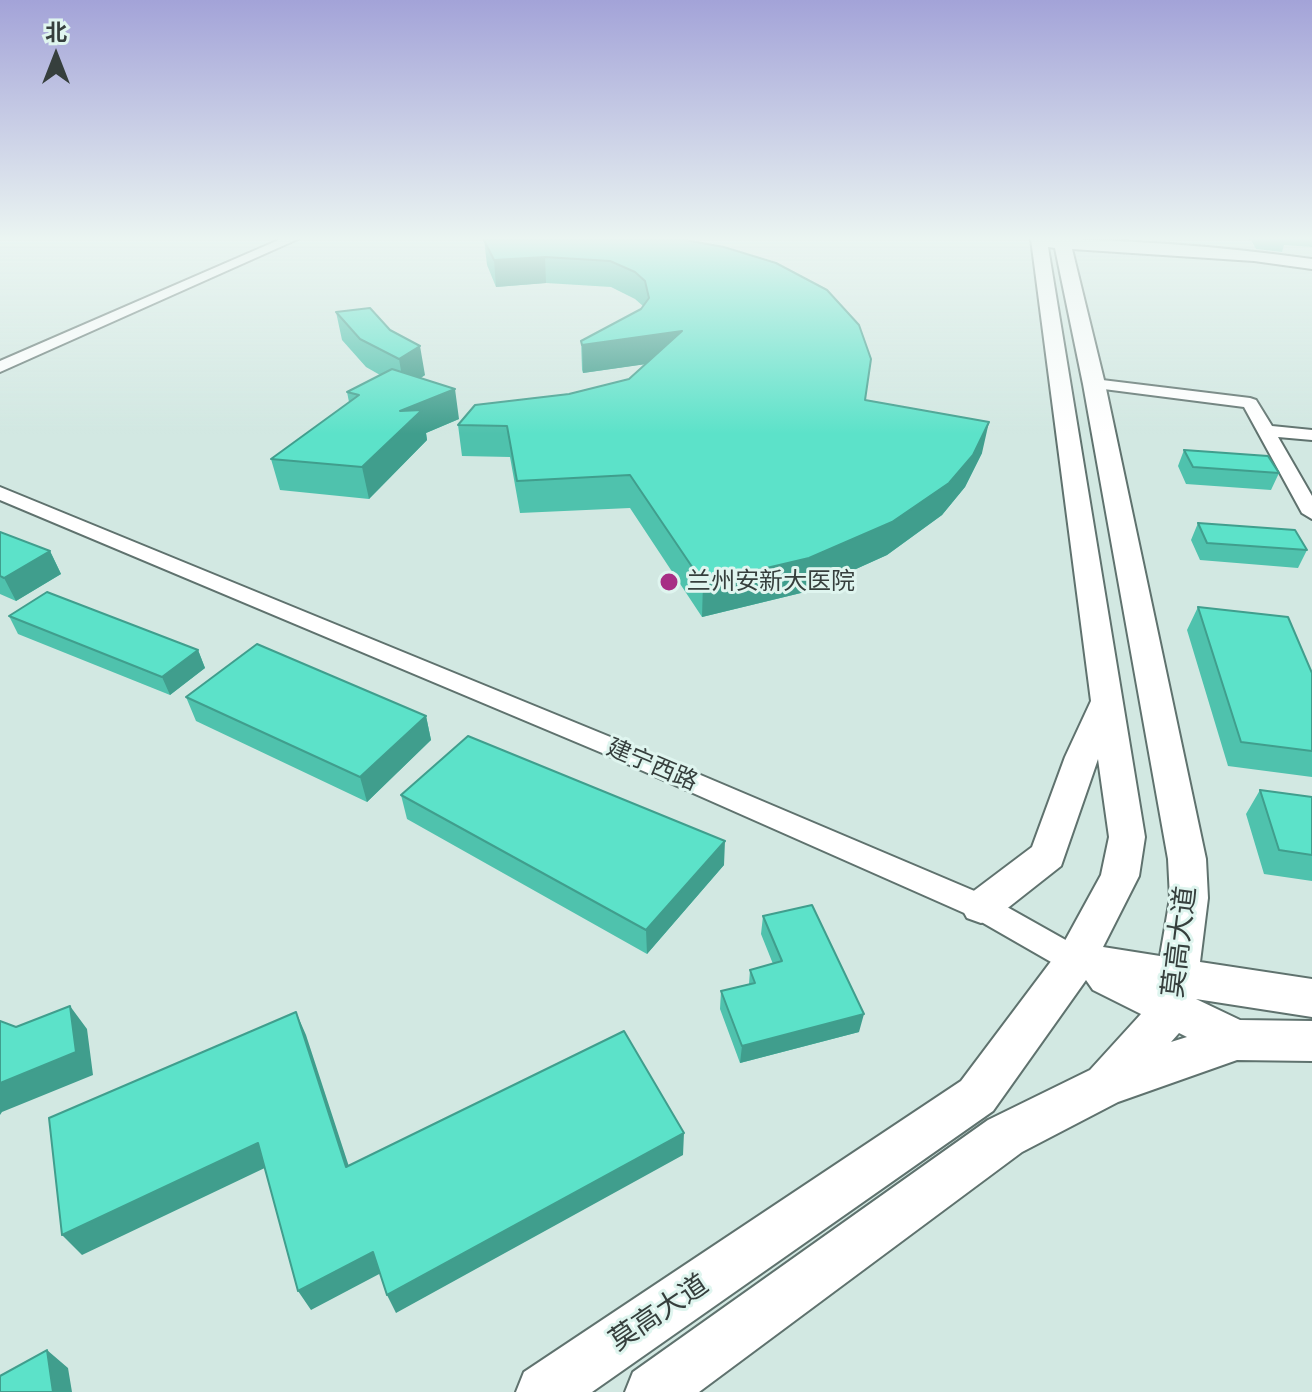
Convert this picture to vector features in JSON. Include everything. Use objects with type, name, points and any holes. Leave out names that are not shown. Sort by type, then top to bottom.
[{"type":"main road","name":"莫高大道","points":[[544,1392],[977,1096],[1076,961],[1120,876],[1127,837],[1056,304]]},
{"type":"main road","name":"莫高大道","points":[[653,1392],[1005,1136],[1106,1085],[1175,993],[1189,898],[1187,859],[1094,384],[1068,304]]},
{"type":"main road","points":[[981,907],[1048,856],[1082,757],[1107,701]]},
{"type":"main road","points":[[1076,961],[1175,993],[1312,998]]},
{"type":"main road","points":[[1175,993],[1237,1040]]},
{"type":"main road","points":[[1106,1085],[1237,1040],[1312,1041]]},
{"type":"street","points":[[0,367],[144,304]]},
{"type":"street","points":[[1094,384],[1250,403],[1312,513]]},
{"type":"street","points":[[1266,431],[1312,435]]},
{"type":"street","name":"建宁西路","points":[[0,493],[92,534],[616,749],[981,907],[1076,961]]},
{"type":"building","points":[[645,304],[840,304],[859,325],[871,359],[865,400],[989,422],[973,455],[949,483],[892,522],[809,558],[703,583],[630,475],[517,481],[507,426],[458,425],[475,405],[569,394],[629,379],[682,331],[582,345],[581,341],[641,309]]},
{"type":"building","points":[[370,308],[390,330],[420,346],[399,359],[360,339],[336,312]]},
{"type":"building","points":[[392,369],[455,389],[400,411],[422,410],[362,467],[271,459],[359,395],[347,392]]},
{"type":"building","points":[[1184,450],[1268,456],[1279,473],[1193,467]]},
{"type":"building","points":[[1198,523],[1295,530],[1307,550],[1207,543]]},
{"type":"building","points":[[0,532],[50,551],[4,578],[0,576]]},
{"type":"building","points":[[47,592],[198,650],[162,677],[9,616]]},
{"type":"building","points":[[1198,607],[1288,617],[1312,673],[1312,751],[1241,742]]},
{"type":"building","points":[[257,644],[426,716],[360,777],[186,697]]},
{"type":"building","points":[[468,736],[725,841],[646,930],[401,795]]},
{"type":"building","points":[[1260,790],[1312,797],[1312,855],[1279,850]]},
{"type":"building","points":[[812,905],[864,1014],[742,1046],[721,991],[755,983],[750,970],[782,961],[763,916]]},
{"type":"building","points":[[70,1006],[76,1052],[0,1083],[0,1021],[16,1027]]},
{"type":"building","points":[[296,1012],[346,1167],[624,1031],[684,1133],[387,1295],[373,1252],[298,1291],[258,1143],[62,1235],[49,1118]]},
{"type":"building","points":[[47,1350],[53,1392],[0,1392],[0,1376]]},
{"type":"place","name":"兰州安新大医院","points":[[669,582]]}]
